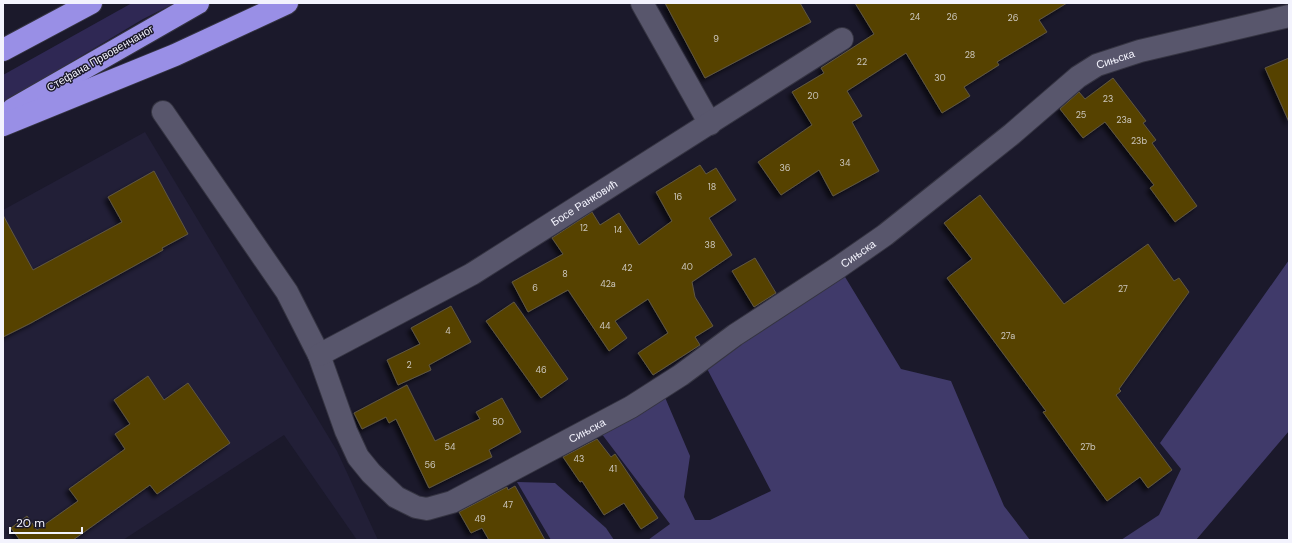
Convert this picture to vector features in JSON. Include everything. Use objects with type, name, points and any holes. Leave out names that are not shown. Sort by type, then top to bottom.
[{"type":"highway","points":[[86,3],[91,3]]},
{"type":"highway","points":[[3,50],[91,3]]},
{"type":"highway","name":"Стефана Првовенчаног","points":[[3,115],[198,3]]},
{"type":"highway","points":[[3,125],[175,55],[287,3]]},
{"type":"street","points":[[642,3],[710,124]]},
{"type":"street","name":"Сињска","points":[[320,355],[346,431],[358,457],[371,473],[396,497],[416,508],[427,509],[458,498],[630,407],[681,376],[735,335],[885,236],[1012,134],[1078,77],[1097,65],[1140,51],[1289,16]]},
{"type":"street","name":"Босе Ранковић","points":[[320,355],[472,274],[710,124],[842,38]]},
{"type":"street","points":[[163,112],[287,292],[320,355]]},
{"type":"shaded area","points":[[132,3],[175,3],[143,19],[3,103],[3,75]]},
{"type":"shaded area","points":[[145,132],[337,451],[378,540],[357,540],[284,435],[123,540],[3,540],[3,210]]},
{"type":"shaded area","points":[[1289,260],[1289,431],[1196,540],[1121,540],[1159,515],[1181,469],[1160,443]]},
{"type":"shaded area","points":[[839,267],[901,369],[951,381],[1004,506],[1030,540],[648,540],[670,524],[595,425],[661,388],[690,456],[684,497],[695,520],[710,520],[771,491],[702,359]]},
{"type":"shaded area","points":[[517,482],[555,483],[606,528],[614,540],[551,540]]},
{"type":"building","points":[[665,3],[800,3],[811,22],[705,78]]},
{"type":"building","points":[[855,3],[1067,3],[1039,20],[1047,32],[997,62],[999,65],[964,87],[970,96],[942,113],[906,53],[847,91],[862,116],[852,122],[879,171],[833,196],[819,170],[781,195],[758,162],[812,125],[792,92],[824,73],[821,68],[874,34]]},
{"type":"building","points":[[1289,58],[1289,122],[1265,68]]},
{"type":"building","points":[[1113,78],[1146,121],[1143,123],[1156,140],[1152,143],[1197,206],[1175,222],[1150,188],[1154,185],[1105,122],[1083,138],[1060,109],[1079,92],[1085,99]]},
{"type":"building","points":[[700,165],[706,174],[716,168],[736,200],[709,218],[732,255],[692,282],[695,297],[713,326],[695,337],[700,345],[653,375],[638,353],[668,333],[648,299],[615,321],[627,338],[609,351],[568,290],[528,312],[512,282],[563,254],[552,238],[592,212],[600,225],[619,213],[639,245],[672,221],[656,192]]},
{"type":"building","points":[[154,171],[188,234],[162,248],[163,250],[3,337],[3,215],[33,270],[122,222],[108,197]]},
{"type":"building","points":[[980,195],[1064,304],[1148,244],[1174,281],[1179,278],[1189,292],[1119,389],[1121,391],[1116,395],[1172,470],[1148,488],[1140,477],[1107,501],[1043,412],[1046,411],[947,278],[972,259],[944,223]]},
{"type":"building","points":[[755,258],[776,293],[754,307],[732,271]]},
{"type":"building","points":[[514,302],[568,379],[541,398],[486,321]]},
{"type":"building","points":[[451,306],[471,342],[429,365],[431,370],[398,385],[387,360],[420,344],[411,328]]},
{"type":"building","points":[[148,376],[164,400],[188,383],[230,443],[157,494],[150,485],[73,540],[20,540],[11,528],[27,516],[37,530],[78,501],[69,489],[125,449],[115,434],[130,424],[114,400]]},
{"type":"building","points":[[407,385],[435,441],[480,419],[476,412],[502,398],[521,432],[489,450],[492,457],[429,488],[396,419],[389,423],[386,417],[362,429],[354,413]]},
{"type":"building","points":[[597,439],[611,457],[615,454],[658,518],[641,529],[624,503],[604,515],[582,481],[580,482],[563,457]]},
{"type":"building","points":[[515,486],[545,540],[489,540],[482,528],[471,533],[459,512],[507,487],[508,490]]}]
